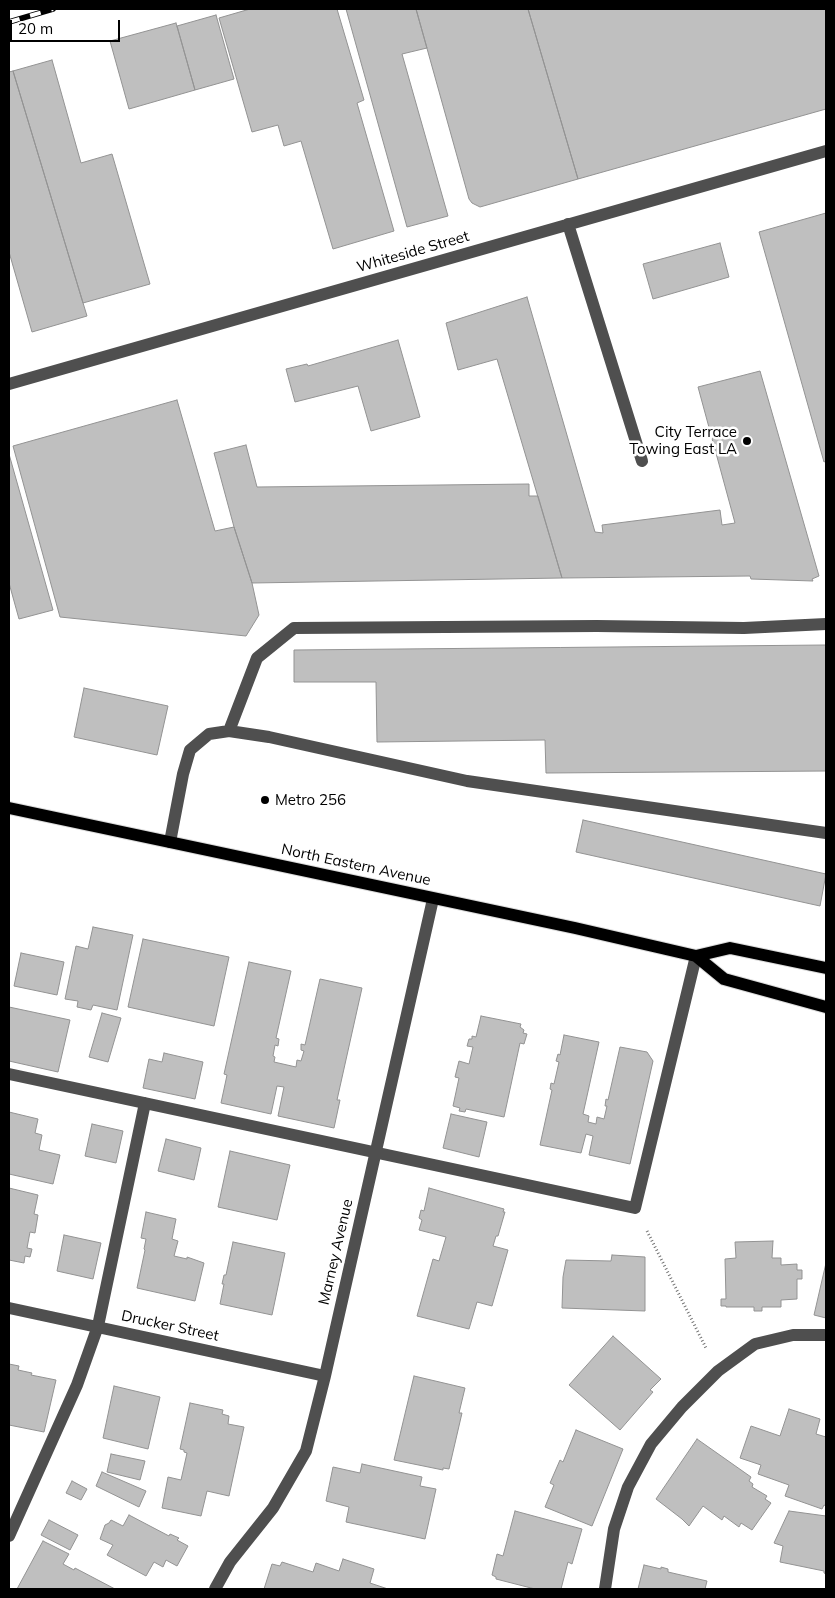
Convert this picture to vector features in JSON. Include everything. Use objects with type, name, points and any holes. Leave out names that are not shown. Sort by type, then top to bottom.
[{"type":"main road","name":"North Eastern Avenue","points":[[9,808],[576,928],[696,956],[724,979],[826,1007]]},
{"type":"main road","name":"North Eastern Avenue","points":[[696,956],[730,948],[826,968]]},
{"type":"street","name":"Whiteside Street","points":[[9,384],[826,150]]},
{"type":"street","points":[[568,224],[642,461]]},
{"type":"street","points":[[229,731],[258,658],[294,628],[597,626],[744,628],[826,624]]},
{"type":"street","points":[[170,842],[183,774],[190,750],[209,734],[229,731],[269,737],[467,781],[624,802],[826,833]]},
{"type":"street","name":"Marney Avenue","points":[[215,1589],[230,1562],[273,1508],[306,1450],[325,1376],[433,899]]},
{"type":"street","points":[[9,1074],[635,1208],[696,956]]},
{"type":"street","points":[[9,1536],[77,1385],[98,1326],[145,1103]]},
{"type":"street","name":"Drucker Street","points":[[9,1308],[325,1376]]},
{"type":"street","points":[[605,1589],[614,1528],[628,1487],[651,1444],[682,1407],[718,1370],[755,1344],[793,1335],[826,1335]]},
{"type":"path","points":[[635,1208],[718,1370]]},
{"type":"building","points":[[250,9],[337,9],[364,100],[357,103],[394,231],[333,249],[301,141],[284,146],[278,125],[252,132],[219,18]]},
{"type":"building","points":[[346,9],[416,9],[427,48],[402,54],[448,216],[407,227]]},
{"type":"building","points":[[416,9],[528,9],[578,179],[480,207],[472,203],[469,199]]},
{"type":"building","points":[[528,9],[826,9],[826,109],[578,179]]},
{"type":"building","points":[[216,15],[234,79],[195,90],[177,26]]},
{"type":"building","points":[[176,23],[195,90],[129,109],[110,41]]},
{"type":"building","points":[[52,60],[81,163],[112,154],[150,284],[83,303],[13,71]]},
{"type":"building","points":[[13,71],[87,316],[32,332],[9,252],[9,72]]},
{"type":"building","points":[[826,213],[826,461],[824,462],[759,232]]},
{"type":"building","points":[[720,243],[729,277],[653,299],[643,264]]},
{"type":"building","name":"City Terrace Towing East LA","points":[[527,297],[595,532],[603,533],[602,525],[720,510],[722,525],[735,523],[698,387],[760,371],[819,576],[812,579],[813,581],[751,579],[750,576],[562,578],[497,359],[458,370],[446,323]]},
{"type":"building","points":[[398,340],[420,417],[371,431],[358,386],[295,402],[286,369],[307,364],[308,366]]},
{"type":"building","points":[[177,400],[215,531],[234,527],[252,583],[259,615],[246,636],[60,617],[13,446]]},
{"type":"building","points":[[246,445],[257,487],[529,484],[529,496],[538,496],[562,578],[252,583],[234,527],[214,453]]},
{"type":"building","points":[[9,454],[53,610],[19,619],[9,583]]},
{"type":"building","points":[[826,645],[826,771],[546,773],[545,740],[377,742],[376,682],[294,682],[294,650]]},
{"type":"building","points":[[84,688],[168,706],[157,755],[74,737]]},
{"type":"building","points":[[583,820],[826,874],[820,906],[576,852]]},
{"type":"building","points":[[93,927],[133,935],[117,1010],[93,1005],[91,1010],[77,1007],[78,1001],[65,999],[76,946],[88,949]]},
{"type":"building","points":[[143,939],[229,957],[214,1026],[128,1007]]},
{"type":"building","points":[[21,953],[64,962],[57,995],[14,986]]},
{"type":"building","points":[[249,962],[291,971],[276,1038],[279,1039],[278,1046],[275,1045],[274,1062],[296,1067],[297,1060],[301,1061],[304,1051],[301,1050],[301,1044],[305,1045],[320,979],[362,988],[337,1100],[340,1100],[334,1128],[278,1116],[284,1087],[277,1086],[271,1114],[221,1103],[227,1075],[224,1074]]},
{"type":"building","points":[[9,1007],[70,1020],[58,1072],[9,1061]]},
{"type":"building","points":[[102,1013],[121,1018],[108,1062],[89,1057]]},
{"type":"building","points":[[481,1016],[521,1024],[520,1027],[524,1030],[523,1033],[527,1034],[524,1044],[520,1043],[504,1117],[466,1109],[465,1112],[459,1111],[460,1108],[453,1106],[459,1078],[455,1077],[459,1061],[469,1064],[473,1047],[467,1046],[472,1036],[476,1037]]},
{"type":"building","points":[[564,1035],[599,1042],[583,1114],[589,1116],[588,1122],[596,1124],[597,1117],[604,1119],[607,1106],[605,1106],[606,1099],[608,1100],[620,1047],[647,1052],[653,1061],[630,1164],[589,1155],[593,1136],[586,1134],[581,1153],[540,1145],[552,1090],[550,1089],[551,1083],[554,1084],[559,1062],[556,1061],[558,1054],[560,1055]]},
{"type":"building","points":[[164,1053],[203,1062],[195,1099],[143,1088],[149,1059],[162,1062]]},
{"type":"building","points":[[9,1112],[38,1119],[35,1133],[42,1135],[39,1150],[60,1155],[53,1184],[9,1174]]},
{"type":"building","points":[[451,1114],[487,1122],[479,1157],[443,1148]]},
{"type":"building","points":[[92,1124],[123,1131],[116,1163],[85,1156]]},
{"type":"building","points":[[166,1139],[201,1148],[194,1180],[158,1171]]},
{"type":"building","points":[[230,1151],[290,1165],[277,1220],[218,1207]]},
{"type":"building","points":[[9,1188],[38,1195],[34,1214],[38,1215],[35,1233],[30,1232],[27,1248],[32,1249],[30,1257],[25,1256],[24,1263],[9,1260]]},
{"type":"building","points":[[429,1188],[504,1209],[503,1212],[505,1212],[493,1246],[508,1250],[492,1306],[477,1302],[469,1329],[417,1316],[433,1259],[439,1261],[446,1237],[419,1230],[422,1220],[419,1218],[421,1210],[424,1211]]},
{"type":"building","points":[[146,1212],[176,1219],[172,1239],[178,1241],[174,1256],[187,1259],[187,1257],[204,1263],[195,1301],[137,1288],[145,1250],[146,1239],[141,1238]]},
{"type":"building","points":[[64,1235],[101,1243],[93,1279],[57,1271]]},
{"type":"building","points":[[773,1241],[772,1258],[781,1258],[781,1265],[797,1264],[797,1270],[802,1270],[802,1279],[797,1279],[797,1299],[781,1300],[781,1307],[762,1307],[762,1311],[754,1311],[754,1307],[721,1306],[721,1299],[726,1299],[725,1259],[736,1258],[735,1242]]},
{"type":"building","points":[[233,1242],[285,1253],[272,1315],[220,1304],[224,1284],[222,1284],[224,1275],[226,1275]]},
{"type":"building","points":[[612,1255],[645,1257],[645,1311],[562,1308],[563,1277],[566,1260],[611,1261]]},
{"type":"building","points":[[826,1263],[826,1318],[814,1315]]},
{"type":"building","points":[[613,1336],[661,1379],[650,1390],[653,1392],[620,1430],[569,1385]]},
{"type":"building","points":[[9,1364],[19,1366],[18,1370],[32,1373],[31,1375],[56,1380],[44,1432],[9,1425]]},
{"type":"building","points":[[414,1376],[465,1388],[459,1413],[462,1413],[449,1469],[443,1468],[443,1470],[394,1460]]},
{"type":"building","points":[[114,1386],[160,1397],[148,1449],[103,1438]]},
{"type":"building","points":[[190,1403],[223,1410],[222,1414],[229,1416],[228,1424],[244,1427],[229,1496],[207,1491],[201,1516],[162,1508],[168,1477],[181,1480],[187,1453],[180,1449]]},
{"type":"building","points":[[789,1409],[820,1419],[816,1434],[826,1437],[826,1506],[824,1505],[822,1509],[785,1496],[789,1485],[758,1474],[761,1465],[740,1458],[751,1426],[780,1436]]},
{"type":"building","points":[[576,1430],[623,1449],[592,1526],[545,1507],[554,1485],[550,1483],[560,1460],[563,1462]]},
{"type":"building","points":[[697,1439],[751,1477],[749,1481],[753,1484],[752,1487],[767,1496],[765,1499],[771,1503],[752,1530],[741,1523],[739,1527],[724,1516],[722,1520],[703,1506],[689,1526],[656,1499]]},
{"type":"building","points":[[111,1454],[145,1461],[140,1480],[107,1472]]},
{"type":"building","points":[[362,1464],[422,1477],[420,1486],[436,1489],[425,1539],[346,1522],[349,1507],[326,1501],[333,1467],[360,1473]]},
{"type":"building","points":[[102,1472],[146,1491],[139,1507],[96,1486]]},
{"type":"building","points":[[72,1481],[87,1489],[81,1500],[66,1493]]},
{"type":"building","points":[[515,1511],[582,1529],[572,1564],[568,1562],[561,1589],[535,1589],[496,1579],[492,1575],[497,1554],[503,1556]]},
{"type":"building","points":[[789,1511],[826,1516],[826,1574],[824,1571],[780,1562],[783,1546],[774,1543]]},
{"type":"building","points":[[129,1515],[169,1536],[170,1534],[179,1538],[177,1540],[188,1546],[177,1566],[166,1560],[163,1567],[154,1562],[146,1576],[107,1555],[113,1545],[100,1539],[105,1525],[111,1520],[123,1526]]},
{"type":"building","points":[[49,1520],[78,1535],[70,1550],[41,1535]]},
{"type":"building","points":[[43,1541],[69,1554],[63,1564],[74,1570],[75,1568],[115,1589],[17,1589]]},
{"type":"building","points":[[343,1559],[374,1569],[370,1583],[388,1589],[264,1589],[272,1564],[280,1566],[282,1562],[313,1572],[316,1563],[339,1571]]},
{"type":"building","points":[[644,1565],[661,1569],[661,1567],[668,1569],[668,1572],[707,1581],[705,1589],[638,1589]]},
{"type":"railway","points":[[9,22],[53,9]]},
{"type":"place","name":"City Terrace Towing East LA","points":[[747,441]]},
{"type":"place","name":"Metro 256","points":[[265,800]]}]
